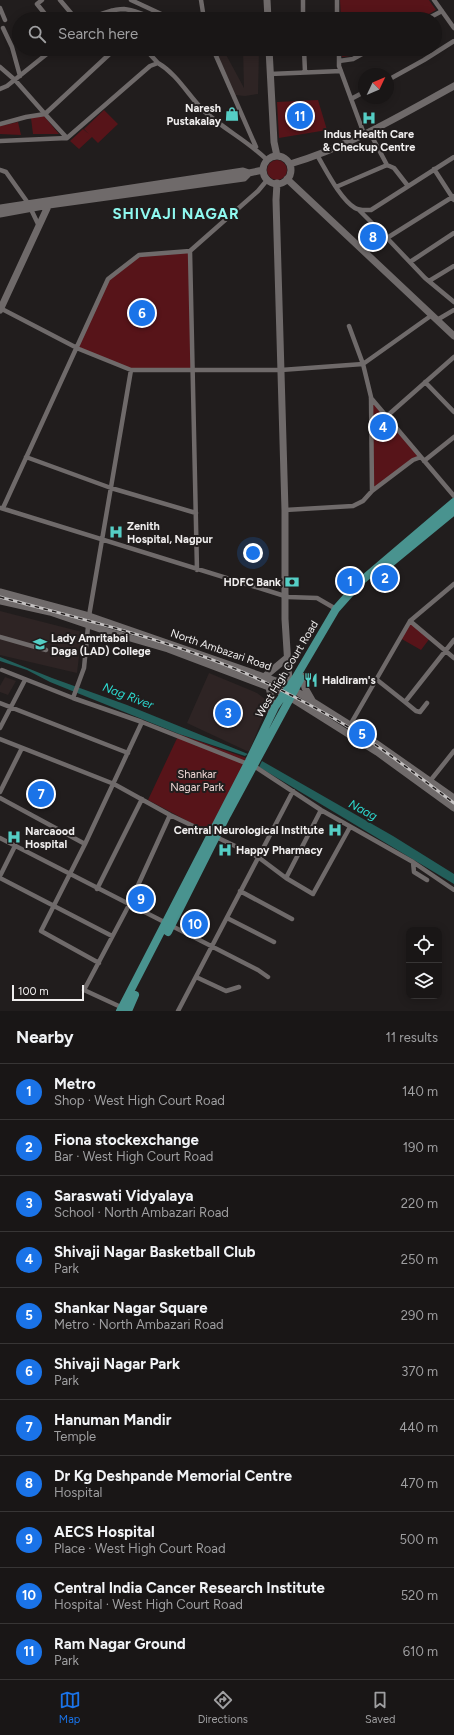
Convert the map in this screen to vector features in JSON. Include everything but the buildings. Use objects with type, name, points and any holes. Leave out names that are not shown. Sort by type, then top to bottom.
[{"type":"main road","name":"West High Court Road","points":[[125,1010],[251,765],[336,609],[360,582],[454,502]]},
{"type":"main road","name":"West High Court Road","points":[[251,765],[275,707],[302,676],[340,612],[364,586],[454,512]]},
{"type":"street","points":[[42,0],[37,4],[43,12]]},
{"type":"street","points":[[60,0],[70,12]]},
{"type":"street","points":[[131,0],[157,12]]},
{"type":"street","points":[[201,0],[203,12]]},
{"type":"street","points":[[267,0],[268,12]]},
{"type":"street","points":[[303,0],[304,12]]},
{"type":"street","points":[[337,0],[337,12]]},
{"type":"street","points":[[434,0],[454,28]]},
{"type":"street","points":[[0,8],[4,20]]},
{"type":"street","points":[[111,11],[125,9],[136,12]]},
{"type":"street","points":[[2,28],[12,47]]},
{"type":"street","points":[[442,49],[454,42]]},
{"type":"street","points":[[14,56],[20,76]]},
{"type":"street","points":[[0,89],[7,86],[45,56]]},
{"type":"street","points":[[0,124],[45,114],[107,56]]},
{"type":"street","points":[[152,56],[158,63],[167,68],[204,110],[256,149],[267,160]]},
{"type":"street","points":[[216,56],[256,149]]},
{"type":"street","points":[[269,56],[274,142],[277,156]]},
{"type":"street","points":[[304,56],[305,72]]},
{"type":"street","points":[[339,56],[341,71],[351,99],[367,133],[387,165],[394,168],[408,186]]},
{"type":"street","points":[[339,61],[353,59],[358,56]]},
{"type":"street","points":[[394,77],[431,56]]},
{"type":"street","points":[[0,141],[67,138],[150,66],[158,63]]},
{"type":"street","points":[[0,67],[15,80],[67,138]]},
{"type":"street","points":[[270,74],[341,71]]},
{"type":"street","points":[[290,164],[317,155],[367,133],[454,86]]},
{"type":"street","points":[[351,99],[358,95]]},
{"type":"street","points":[[317,155],[336,187],[355,208],[358,209],[429,282],[454,302]]},
{"type":"street","points":[[277,156],[284,158],[290,164],[291,172],[287,179],[277,183],[268,179],[263,170],[267,160],[277,156]]},
{"type":"street","points":[[358,209],[371,210],[454,156]]},
{"type":"street","points":[[336,187],[387,165]]},
{"type":"street","points":[[0,170],[6,172],[29,206],[39,226]]},
{"type":"street","points":[[0,214],[50,202],[243,171],[249,173],[263,170]]},
{"type":"street","points":[[387,238],[454,198],[434,170]]},
{"type":"street","points":[[268,179],[258,191],[190,251],[139,255],[108,279],[1,508],[286,597],[318,598],[336,609]]},
{"type":"street","points":[[287,179],[454,336]]},
{"type":"street","points":[[277,183],[280,370],[285,510],[285,619],[289,682],[291,690]]},
{"type":"street","points":[[50,202],[0,309],[76,348],[131,370],[280,370],[363,364],[435,318],[454,310]]},
{"type":"street","points":[[0,208],[29,206]]},
{"type":"street","points":[[410,262],[454,233]]},
{"type":"street","points":[[190,251],[197,570]]},
{"type":"street","points":[[429,282],[454,266]]},
{"type":"street","points":[[349,326],[363,364],[371,397],[372,491]]},
{"type":"street","points":[[387,416],[454,357]]},
{"type":"street","points":[[73,697],[84,668],[89,616],[131,370]]},
{"type":"street","points":[[426,382],[454,412]]},
{"type":"street","points":[[371,397],[454,496]]},
{"type":"street","points":[[285,510],[353,506],[362,501],[372,491],[413,460],[422,459],[454,438]]},
{"type":"street","points":[[26,457],[111,488],[196,513]]},
{"type":"street","points":[[350,725],[410,621],[454,584]]},
{"type":"street","name":"North Ambazari Road","points":[[0,592],[89,616],[264,676],[291,690],[350,725],[454,798]]},
{"type":"street","name":"North Ambazari Road","points":[[0,601],[50,612],[89,626],[168,649],[269,687],[291,690],[454,808]]},
{"type":"street","points":[[410,621],[454,658]]},
{"type":"street","points":[[0,637],[46,650]]},
{"type":"street","points":[[405,702],[454,640]]},
{"type":"street","points":[[264,676],[288,657]]},
{"type":"street","points":[[2,670],[25,680],[142,722],[251,765],[321,810],[412,862],[454,890]]},
{"type":"street","points":[[302,676],[305,688],[314,704]]},
{"type":"street","points":[[376,679],[416,711],[420,712],[427,703]]},
{"type":"street","points":[[0,728],[25,680]]},
{"type":"street","points":[[269,687],[273,706],[270,719]]},
{"type":"street","points":[[0,703],[128,753]]},
{"type":"street","points":[[99,963],[41,931],[114,784],[142,722]]},
{"type":"street","points":[[0,739],[114,784],[170,814],[258,857],[286,878],[313,894],[350,827]]},
{"type":"street","points":[[0,792],[22,748]]},
{"type":"street","points":[[430,781],[454,751]]},
{"type":"street","points":[[178,1011],[293,791]]},
{"type":"street","points":[[0,798],[85,844]]},
{"type":"street","points":[[98,889],[142,799]]},
{"type":"street","points":[[286,878],[321,810]]},
{"type":"street","points":[[125,1010],[84,990],[129,905],[170,814]]},
{"type":"street","points":[[0,838],[212,946],[258,970],[268,977]]},
{"type":"street","points":[[15,846],[0,877],[112,936]]},
{"type":"street","points":[[412,862],[414,872],[427,880]]},
{"type":"street","points":[[240,891],[292,919]]},
{"type":"street","points":[[227,918],[274,942]]},
{"type":"street","points":[[196,977],[226,991],[239,987]]},
{"type":"shaded area","points":[[216,56],[227,56],[244,88],[243,56],[259,56],[258,94],[245,96],[235,95]]},
{"type":"shaded area","name":"Lady Amritabai Daga (LAD) College","points":[[0,611],[82,632],[77,673],[0,655]]},
{"type":"shaded area","points":[[209,673],[257,693],[269,702],[249,752],[187,723]]},
{"type":"shaded area","points":[[5,677],[16,681],[8,695],[0,692],[0,686]]},
{"type":"green space","points":[[340,0],[429,0],[436,10],[432,12],[341,12]]},
{"type":"green space","points":[[318,100],[327,130],[279,138],[277,102]]},
{"type":"green space","points":[[104,110],[118,124],[98,143],[92,137],[79,149],[70,141],[83,129],[89,134],[84,129]]},
{"type":"green space","points":[[44,116],[59,134],[33,134],[31,118]]},
{"type":"green space","points":[[18,122],[21,135],[0,134],[0,126]]},
{"type":"green space","points":[[277,160],[284,163],[287,170],[284,177],[277,180],[270,177],[267,170],[270,163]]},
{"type":"green space","points":[[189,252],[192,370],[131,370],[77,348],[108,279],[139,255]]},
{"type":"green space","points":[[371,397],[418,456],[373,488]]},
{"type":"green space","points":[[410,621],[430,638],[421,650],[400,638]]},
{"type":"green space","name":"Shankar Nagar Park","points":[[179,734],[249,759],[210,833],[148,800]]},
{"type":"water","points":[[0,657],[52,678],[127,705],[248,754],[245,756],[179,734],[50,682],[27,670],[0,661]]},
{"type":"water","points":[[262,761],[393,836],[454,874],[454,884],[259,767]]},
{"type":"railway","points":[[0,597],[171,645],[238,670],[294,696],[350,728],[385,751],[454,803]]},
{"type":"place","name":"Naresh Pustakalay","points":[[232,114]]},
{"type":"place","name":"Ram Nagar Ground","points":[[300,116]]},
{"type":"place","name":"Indus Health Care & Checkup Centre","points":[[369,118]]},
{"type":"place","name":"Dr Kg Deshpande Memorial Centre","points":[[373,237]]},
{"type":"place","name":"Shivaji Nagar Park","points":[[142,313]]},
{"type":"place","name":"Shivaji Nagar Basketball Club","points":[[383,427]]},
{"type":"place","name":"Zenith Hospital, Nagpur","points":[[116,532]]},
{"type":"place","name":"Fiona stockexchange","points":[[385,578]]},
{"type":"place","name":"Metro","points":[[350,581]]},
{"type":"place","name":"HDFC Bank","points":[[292,582]]},
{"type":"place","name":"Lady Amritabai Daga (LAD) College","points":[[40,644]]},
{"type":"place","name":"Haldiram's","points":[[311,680]]},
{"type":"place","name":"Saraswati Vidyalaya","points":[[228,713]]},
{"type":"place","name":"Shankar Nagar Square","points":[[362,734]]},
{"type":"place","name":"Hanuman Mandir","points":[[41,794]]},
{"type":"place","name":"Central Neurological Institute","points":[[335,830]]},
{"type":"place","name":"Narcaood Hospital","points":[[14,837]]},
{"type":"place","name":"Happy Pharmacy","points":[[225,850]]},
{"type":"place","name":"AECS Hospital","points":[[141,899]]},
{"type":"place","name":"Central India Cancer Research Institute","points":[[195,924]]},
{"type":"district","name":"SHIVAJI NAGAR","points":[[176,214]]},
{"type":"water label","name":"Nag River","points":[[128,696]]},
{"type":"water label","name":"Naag","points":[[363,810]]}]
